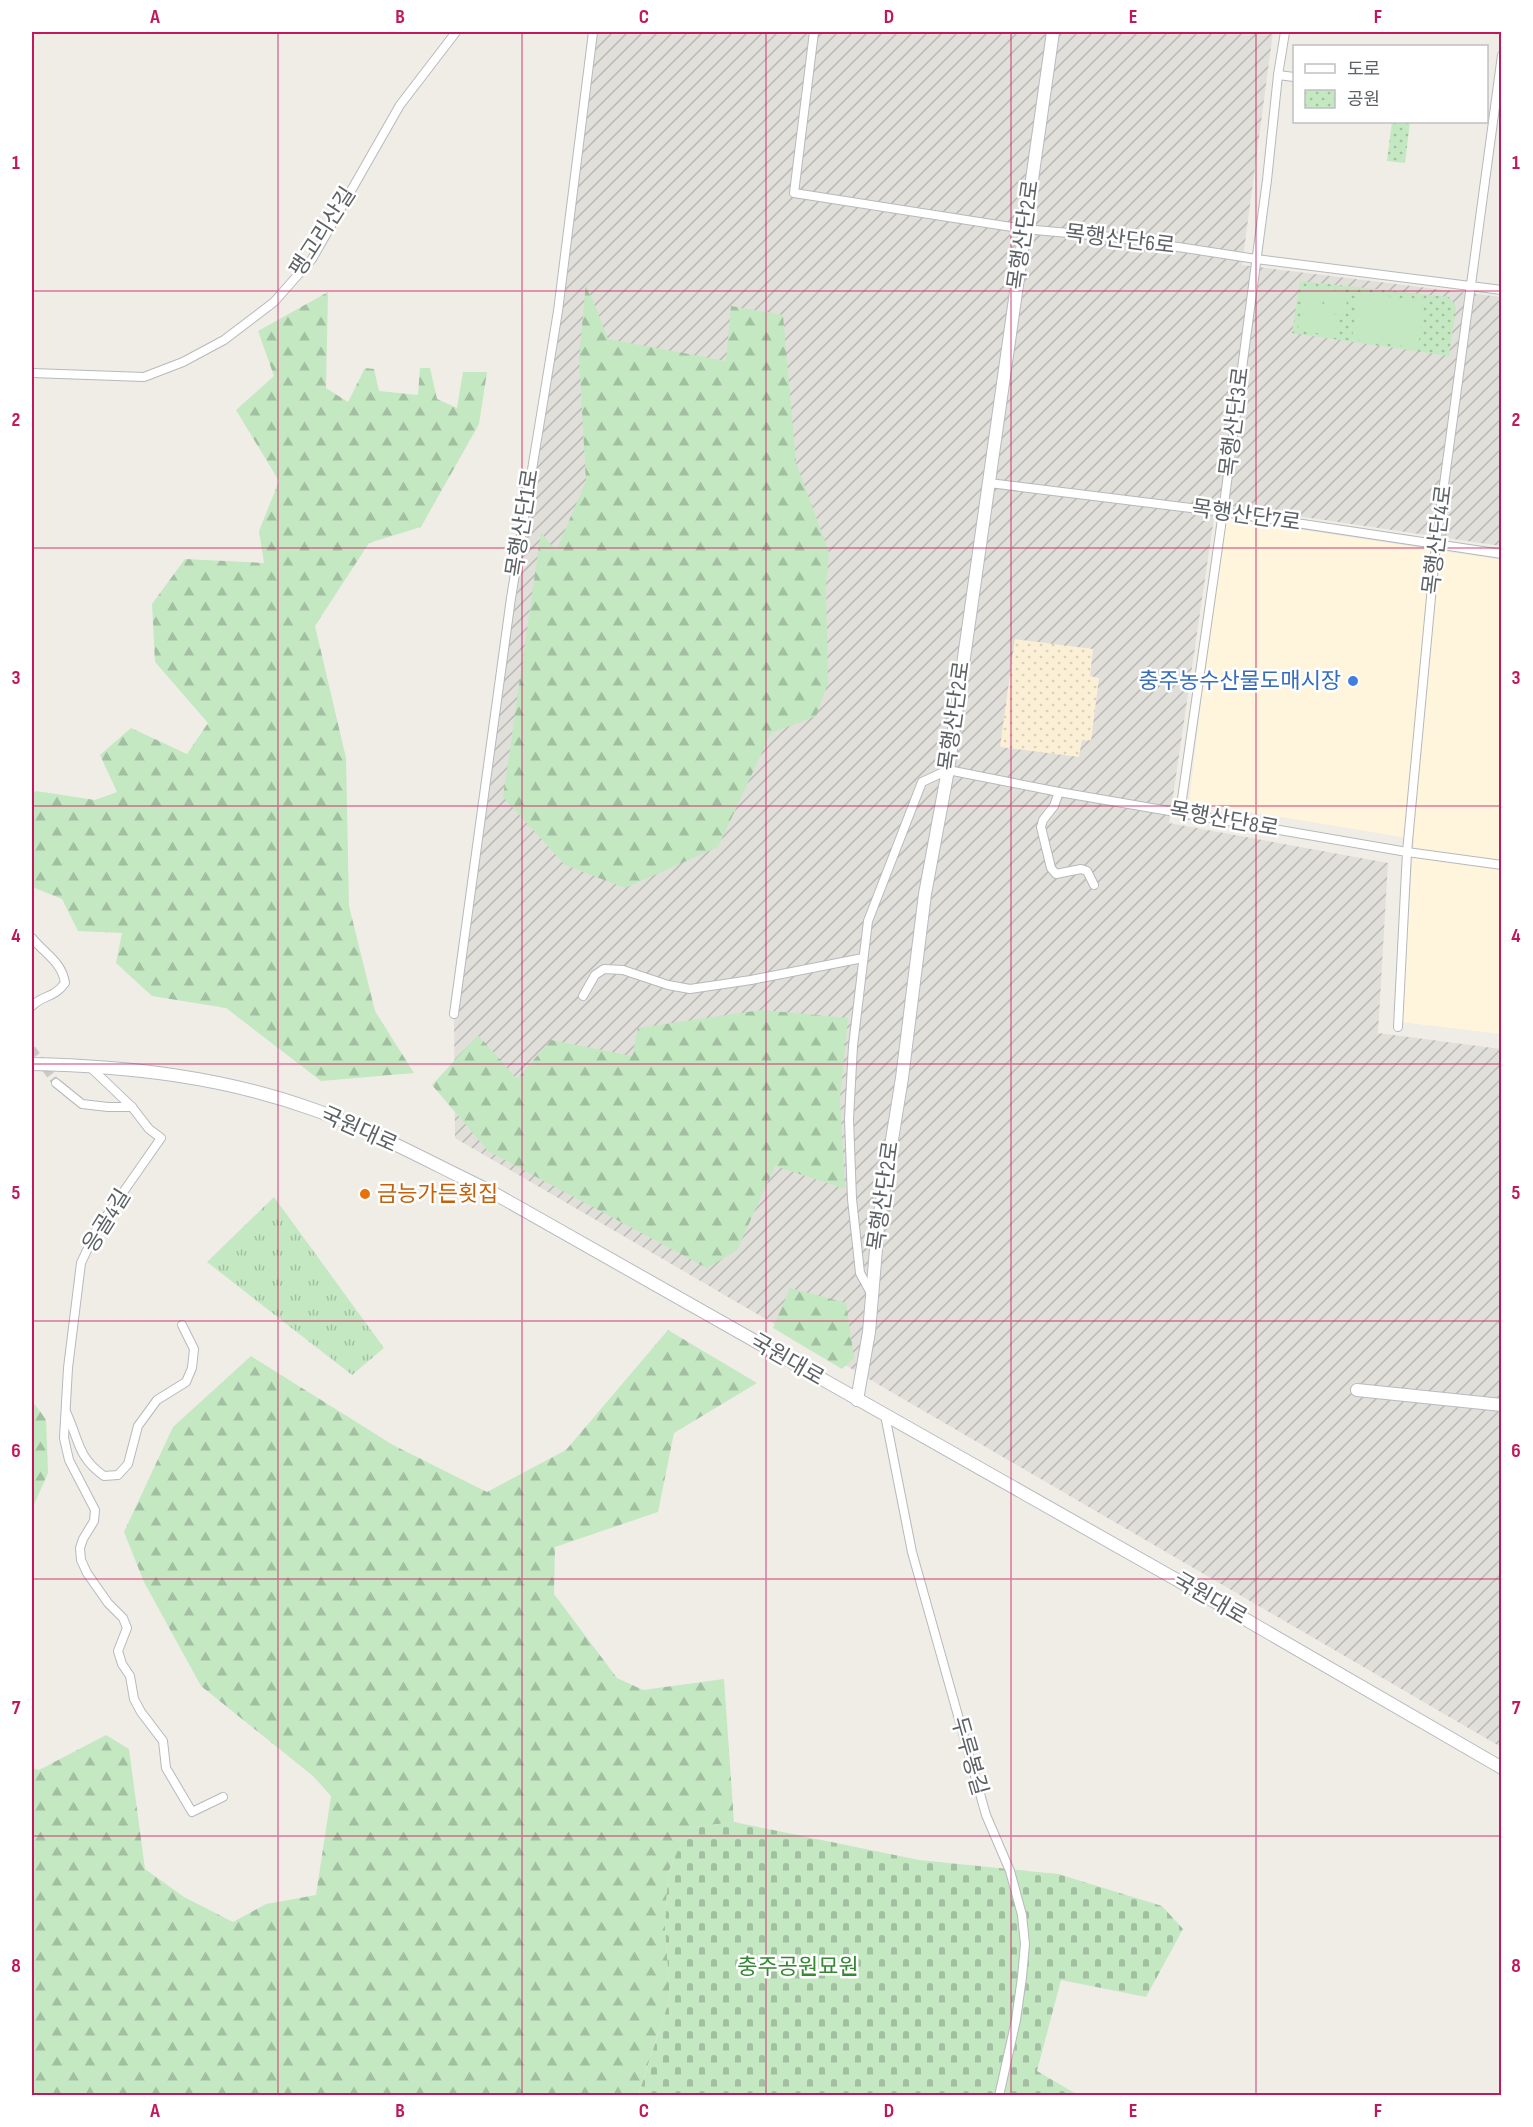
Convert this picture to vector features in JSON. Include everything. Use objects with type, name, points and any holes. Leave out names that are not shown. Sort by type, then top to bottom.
[{"type":"street","name":"팽고리산길","points":[[32,373],[144,377],[183,362],[224,340],[274,302],[312,259],[400,105],[456,32]]},
{"type":"street","name":"목행산단1로","points":[[454,1014],[511,598],[558,310],[593,32]]},
{"type":"street","name":"목행산단6로","points":[[814,32],[794,193],[1024,229],[1113,237],[1256,259],[1502,290]]},
{"type":"street","name":"목행산단2로","points":[[857,1400],[869,1332],[878,1226],[902,1078],[925,894],[948,770],[1053,32]]},
{"type":"street","name":"목행산단3로","points":[[1180,813],[1223,512],[1285,32]]},
{"type":"street","name":"목행산단4로","points":[[1398,1027],[1407,852],[1436,544],[1471,286],[1491,102],[1502,55]]},
{"type":"street","points":[[1278,75],[1293,78]]},
{"type":"street","name":"목행산단7로","points":[[989,483],[1223,512],[1502,554]]},
{"type":"street","points":[[872,1297],[860,1273],[852,1199],[849,1119],[853,1046],[868,921],[922,782],[948,770]]},
{"type":"street","name":"목행산단8로","points":[[948,770],[1059,792],[1407,852],[1502,865]]},
{"type":"street","points":[[1059,792],[1054,806],[1043,820],[1041,827],[1051,868],[1056,874],[1087,870],[1094,885]]},
{"type":"street","points":[[32,938],[57,962],[63,974],[64,983],[55,995],[39,999],[32,1006]]},
{"type":"street","points":[[583,996],[595,975],[604,969],[623,970],[668,985],[690,989],[751,980],[863,958]]},
{"type":"street","name":"국원대로","points":[[32,1064],[143,1071],[202,1079],[262,1093],[326,1115],[490,1191],[1200,1593],[1502,1768]]},
{"type":"street","name":"응골4길","points":[[90,1067],[132,1107],[149,1129],[161,1138],[96,1231],[81,1263],[68,1368],[64,1438],[69,1461],[95,1510],[94,1521],[80,1548],[81,1560],[87,1573],[108,1603],[123,1618],[127,1628],[118,1652],[130,1676],[134,1699],[163,1741],[166,1768],[192,1812],[223,1797]]},
{"type":"street","points":[[56,1083],[82,1104],[132,1107]]},
{"type":"street","name":"응골4길","points":[[66,1412],[76,1432],[77,1443],[93,1468],[104,1476],[118,1475],[128,1464],[138,1426],[157,1400],[186,1382],[192,1368],[194,1349],[182,1325]]},
{"type":"street","points":[[1358,1390],[1502,1405]]},
{"type":"street","name":"두루봉길","points":[[885,1415],[912,1552],[986,1815],[1010,1871],[1022,1915],[1025,1944],[1020,1988],[1016,2019],[999,2096]]},
{"type":"street","points":[[1488,1761],[1502,1760]]},
{"type":"shaded area","points":[[588,32],[1273,32],[1242,265],[1501,297],[1501,546],[1216,504],[1169,823],[1388,863],[1378,1033],[1501,1049],[1501,1747],[455,1138],[454,1014],[561,292]]},
{"type":"shaded area","name":"충주농수산물도매시장","points":[[1223,518],[1501,560],[1501,1034],[1401,1022],[1414,839],[1189,802]]},
{"type":"green space","points":[[1392,123],[1410,123],[1405,163],[1387,161]]},
{"type":"green space","points":[[1300,281],[1449,297],[1456,306],[1449,356],[1292,333]]},
{"type":"green space","points":[[586,283],[608,339],[726,361],[731,306],[783,315],[796,463],[829,552],[826,585],[828,683],[816,716],[771,733],[718,847],[625,888],[565,865],[503,797],[541,532],[556,551],[586,481],[579,358]]},
{"type":"green space","points":[[1305,286],[1325,289],[1321,312],[1323,313],[1326,289],[1348,292],[1345,315],[1328,313],[1339,315],[1335,336],[1298,330]]},
{"type":"green space","points":[[328,292],[326,388],[348,402],[365,368],[374,369],[379,391],[418,395],[420,368],[430,368],[437,399],[457,408],[463,372],[487,372],[479,424],[421,527],[369,543],[315,626],[346,758],[349,906],[375,1011],[414,1073],[321,1081],[226,1008],[152,996],[116,963],[122,933],[78,931],[62,899],[32,887],[32,794],[36,791],[95,800],[117,792],[100,755],[131,728],[187,754],[208,723],[155,662],[152,604],[185,559],[264,563],[259,531],[279,481],[236,410],[274,376],[258,331]]},
{"type":"green space","points":[[1358,292],[1424,301],[1418,348],[1352,339]]},
{"type":"green space","points":[[761,1010],[848,1018],[840,1098],[845,1189],[775,1166],[737,1250],[707,1268],[488,1151],[432,1085],[478,1035],[517,1079],[551,1040],[632,1056],[638,1028]]},
{"type":"green space","points":[[274,1197],[384,1348],[352,1375],[207,1262]]},
{"type":"green space","points":[[790,1288],[846,1303],[854,1358],[842,1369],[773,1328]]},
{"type":"green space","points":[[668,1330],[757,1383],[674,1433],[658,1512],[555,1547],[554,1594],[617,1678],[643,1690],[724,1679],[734,1822],[688,1828],[668,1873],[665,1927],[670,1998],[638,2095],[32,2096],[32,1768],[39,1770],[106,1735],[129,1749],[145,1869],[184,1897],[233,1922],[266,1904],[316,1895],[331,1796],[313,1776],[201,1686],[144,1582],[124,1532],[173,1427],[251,1356],[393,1445],[487,1492],[566,1450]]},
{"type":"green space","points":[[32,1401],[46,1419],[48,1473],[32,1509]]},
{"type":"green space","name":"충주공원묘원","points":[[734,1822],[919,1860],[1058,1874],[1162,1906],[1183,1929],[1146,1997],[1061,1980],[1037,2071],[1078,2095],[638,2096],[670,1998],[665,1927],[668,1874],[687,1828]]},
{"type":"sand","points":[[1015,639],[1093,649],[1090,676],[1099,678],[1091,741],[1082,740],[1079,757],[1000,747]]},
{"type":"tunnel","points":[[32,1049],[56,1083]]},
{"type":"place","name":"충주농수산물도매시장","points":[[1353,681]]},
{"type":"place","name":"금능가든횟집","points":[[365,1194]]}]
